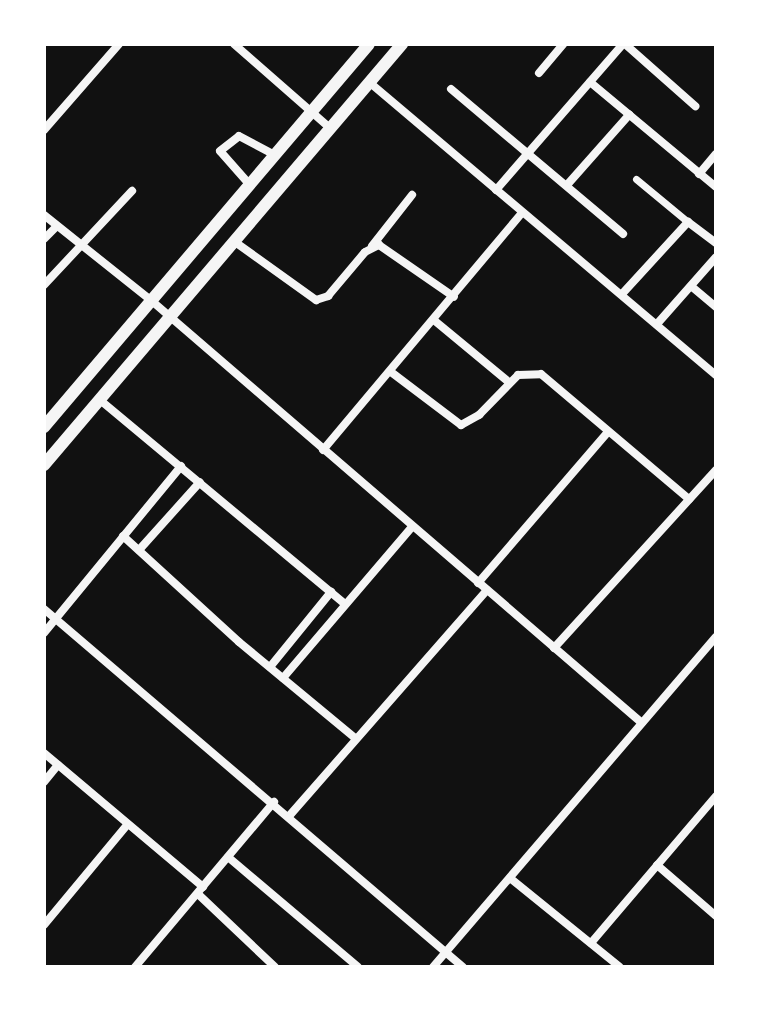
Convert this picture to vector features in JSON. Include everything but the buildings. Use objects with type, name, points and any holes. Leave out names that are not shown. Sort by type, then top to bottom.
[{"type":"street","points":[[44,130],[119,44]]},
{"type":"street","points":[[234,44],[331,129]]},
{"type":"street","points":[[44,427],[369,44]]},
{"type":"street","points":[[44,465],[402,44]]},
{"type":"street","points":[[496,190],[624,44],[695,106]]},
{"type":"street","points":[[539,73],[561,45]]},
{"type":"street","points":[[369,82],[716,375]]},
{"type":"street","points":[[590,82],[716,187]]},
{"type":"street","points":[[451,89],[623,234]]},
{"type":"street","points":[[567,185],[629,115]]},
{"type":"street","points":[[250,185],[220,151],[239,136],[274,155]]},
{"type":"street","points":[[699,174],[716,154]]},
{"type":"street","points":[[636,179],[716,243]]},
{"type":"street","points":[[44,285],[132,191]]},
{"type":"street","points":[[235,242],[316,300],[328,296],[412,195]]},
{"type":"street","points":[[323,450],[435,321],[522,213]]},
{"type":"street","points":[[44,215],[153,302],[411,528],[642,723]]},
{"type":"street","points":[[622,294],[688,222]]},
{"type":"street","points":[[44,239],[57,226]]},
{"type":"street","points":[[371,246],[385,246],[454,297]]},
{"type":"street","points":[[657,324],[716,257]]},
{"type":"street","points":[[691,286],[716,307]]},
{"type":"street","points":[[435,321],[510,383]]},
{"type":"street","points":[[391,372],[461,425],[479,415],[510,383],[532,371],[689,499]]},
{"type":"street","points":[[100,400],[345,604]]},
{"type":"street","points":[[478,583],[608,432]]},
{"type":"street","points":[[44,633],[181,466]]},
{"type":"street","points":[[554,648],[716,470]]},
{"type":"street","points":[[139,550],[200,482]]},
{"type":"street","points":[[283,678],[411,528]]},
{"type":"street","points":[[123,536],[355,738]]},
{"type":"street","points":[[290,815],[487,590]]},
{"type":"street","points":[[270,667],[331,592]]},
{"type":"street","points":[[44,609],[290,815],[463,967]]},
{"type":"street","points":[[433,967],[716,637]]},
{"type":"street","points":[[708,647],[716,654]]},
{"type":"street","points":[[44,753],[200,891],[272,966]]},
{"type":"street","points":[[44,782],[58,765]]},
{"type":"street","points":[[591,943],[716,796]]},
{"type":"street","points":[[135,967],[274,802]]},
{"type":"street","points":[[44,925],[127,825]]},
{"type":"street","points":[[228,857],[358,967]]},
{"type":"street","points":[[657,865],[716,916]]},
{"type":"street","points":[[510,878],[620,967]]}]
